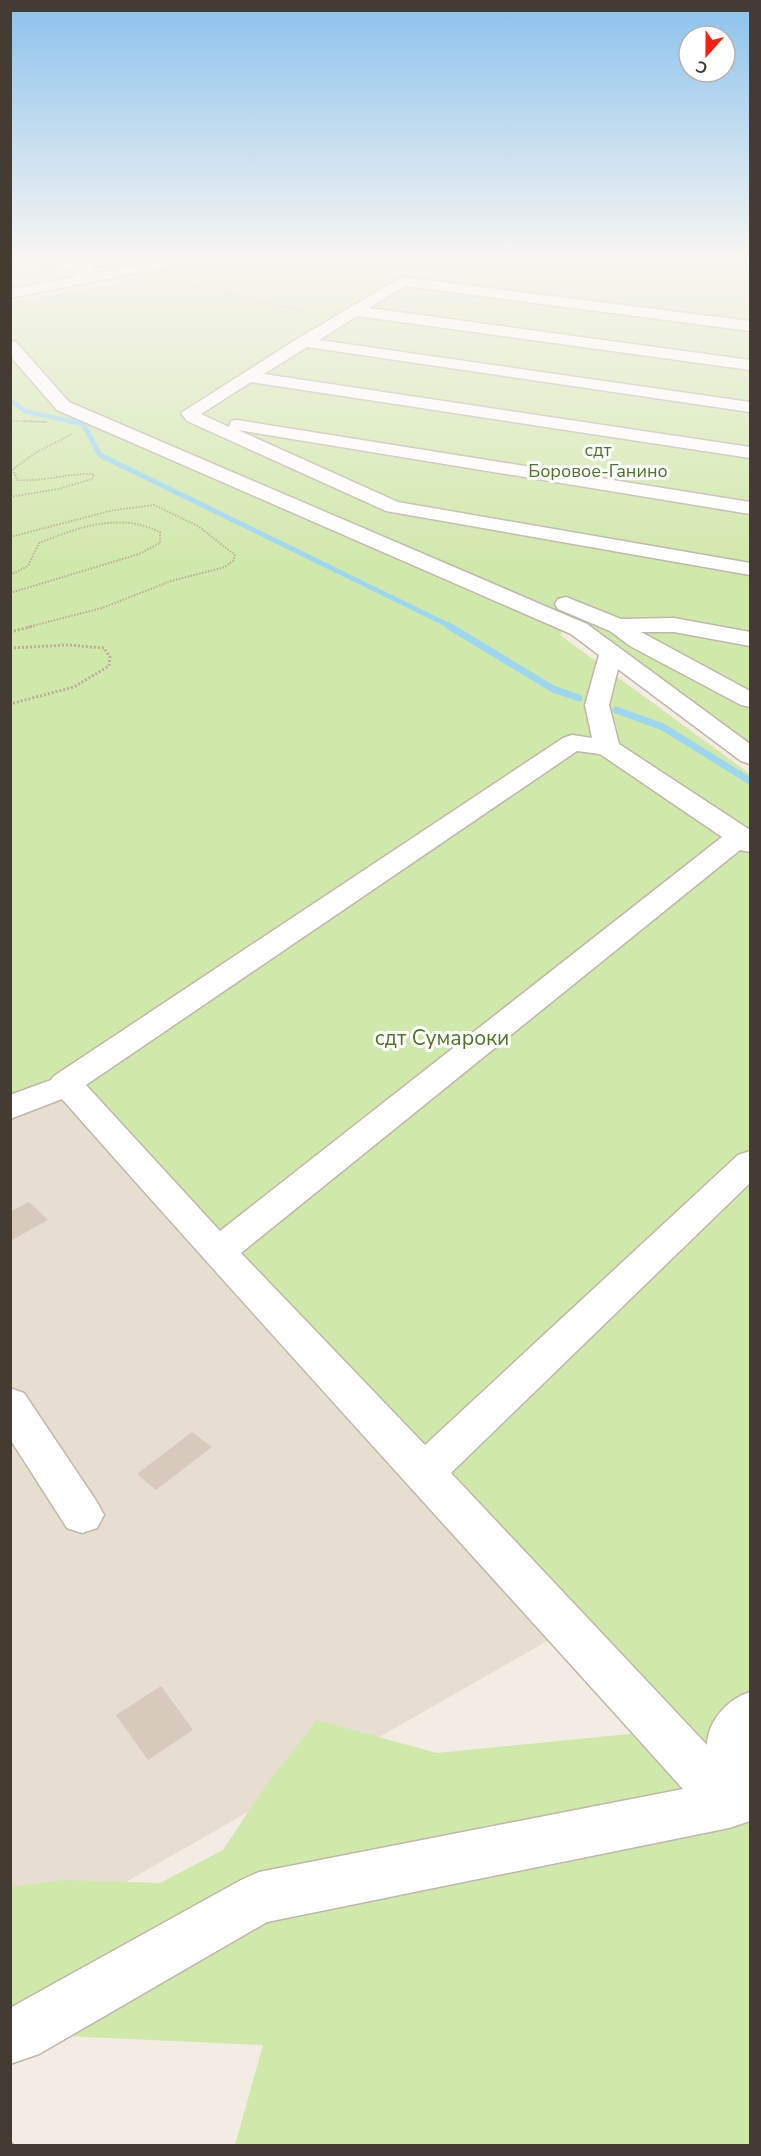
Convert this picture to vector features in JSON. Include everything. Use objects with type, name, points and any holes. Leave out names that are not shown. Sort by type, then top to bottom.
[{"type":"street","points":[[24,362],[63,406],[579,629],[750,756]]},
{"type":"street","points":[[273,362],[190,413],[193,417],[393,507],[750,568]]},
{"type":"street","points":[[438,362],[750,407]]},
{"type":"street","points":[[723,362],[750,365]]},
{"type":"street","points":[[249,377],[750,453]]},
{"type":"street","points":[[193,417],[750,508]]},
{"type":"street","points":[[393,507],[389,524],[410,537],[618,626],[638,641],[750,700]]},
{"type":"street","points":[[618,626],[674,625],[750,639]]},
{"type":"street","points":[[607,747],[597,705],[611,653]]},
{"type":"street","points":[[218,1252],[745,840],[607,747],[572,743],[66,1083],[218,1252],[424,1472],[740,1801]]},
{"type":"street","points":[[10,1108],[51,1091]]},
{"type":"street","points":[[424,1472],[750,1163]]},
{"type":"street","points":[[10,1404],[82,1515]]},
{"type":"street","points":[[740,1801],[731,1736],[750,1714]]},
{"type":"street","points":[[10,2036],[20,2034],[258,1898],[740,1801]]},
{"type":"path","points":[[10,421],[50,422]]},
{"type":"path","points":[[10,497],[58,489],[92,479],[94,474],[86,473],[52,480],[29,482],[17,480],[13,469],[21,462],[75,433]]},
{"type":"path","points":[[10,537],[114,510],[154,505],[198,526],[235,555],[233,561],[225,567],[171,581],[102,608],[10,632]]},
{"type":"path","points":[[10,575],[28,566],[39,543],[62,533],[126,519],[148,524],[160,532],[160,543],[139,555],[10,593]]},
{"type":"path","points":[[10,648],[68,645],[104,648],[110,657],[109,666],[74,687],[10,704]]},
{"type":"shaded area","points":[[66,1083],[570,1628],[63,1918],[10,1933],[10,1105]]},
{"type":"green space","points":[[11,362],[750,362],[750,744],[573,615],[560,635],[750,774],[750,2145],[235,2145],[263,2045],[19,2034],[11,2020],[10,1887],[65,1880],[160,1883],[223,1850],[266,1785],[317,1720],[437,1753],[689,1728],[66,1083],[11,1105]]},
{"type":"building","points":[[29,1202],[48,1220],[10,1241],[10,1212]]},
{"type":"building","points":[[192,1432],[212,1447],[156,1490],[137,1474]]},
{"type":"building","points":[[161,1686],[193,1730],[148,1760],[116,1715]]},
{"type":"waterway","points":[[10,400],[25,411],[78,423]]},
{"type":"waterway","points":[[71,421],[83,424],[100,455],[452,627]]},
{"type":"waterway","points":[[449,626],[553,689],[579,698]]},
{"type":"waterway","points":[[616,710],[663,727],[750,781]]},
{"type":"park label","name":"сдт Боровое-Ганино","points":[[598,460]]},
{"type":"park label","name":"сдт Сумароки","points":[[442,1038]]}]
